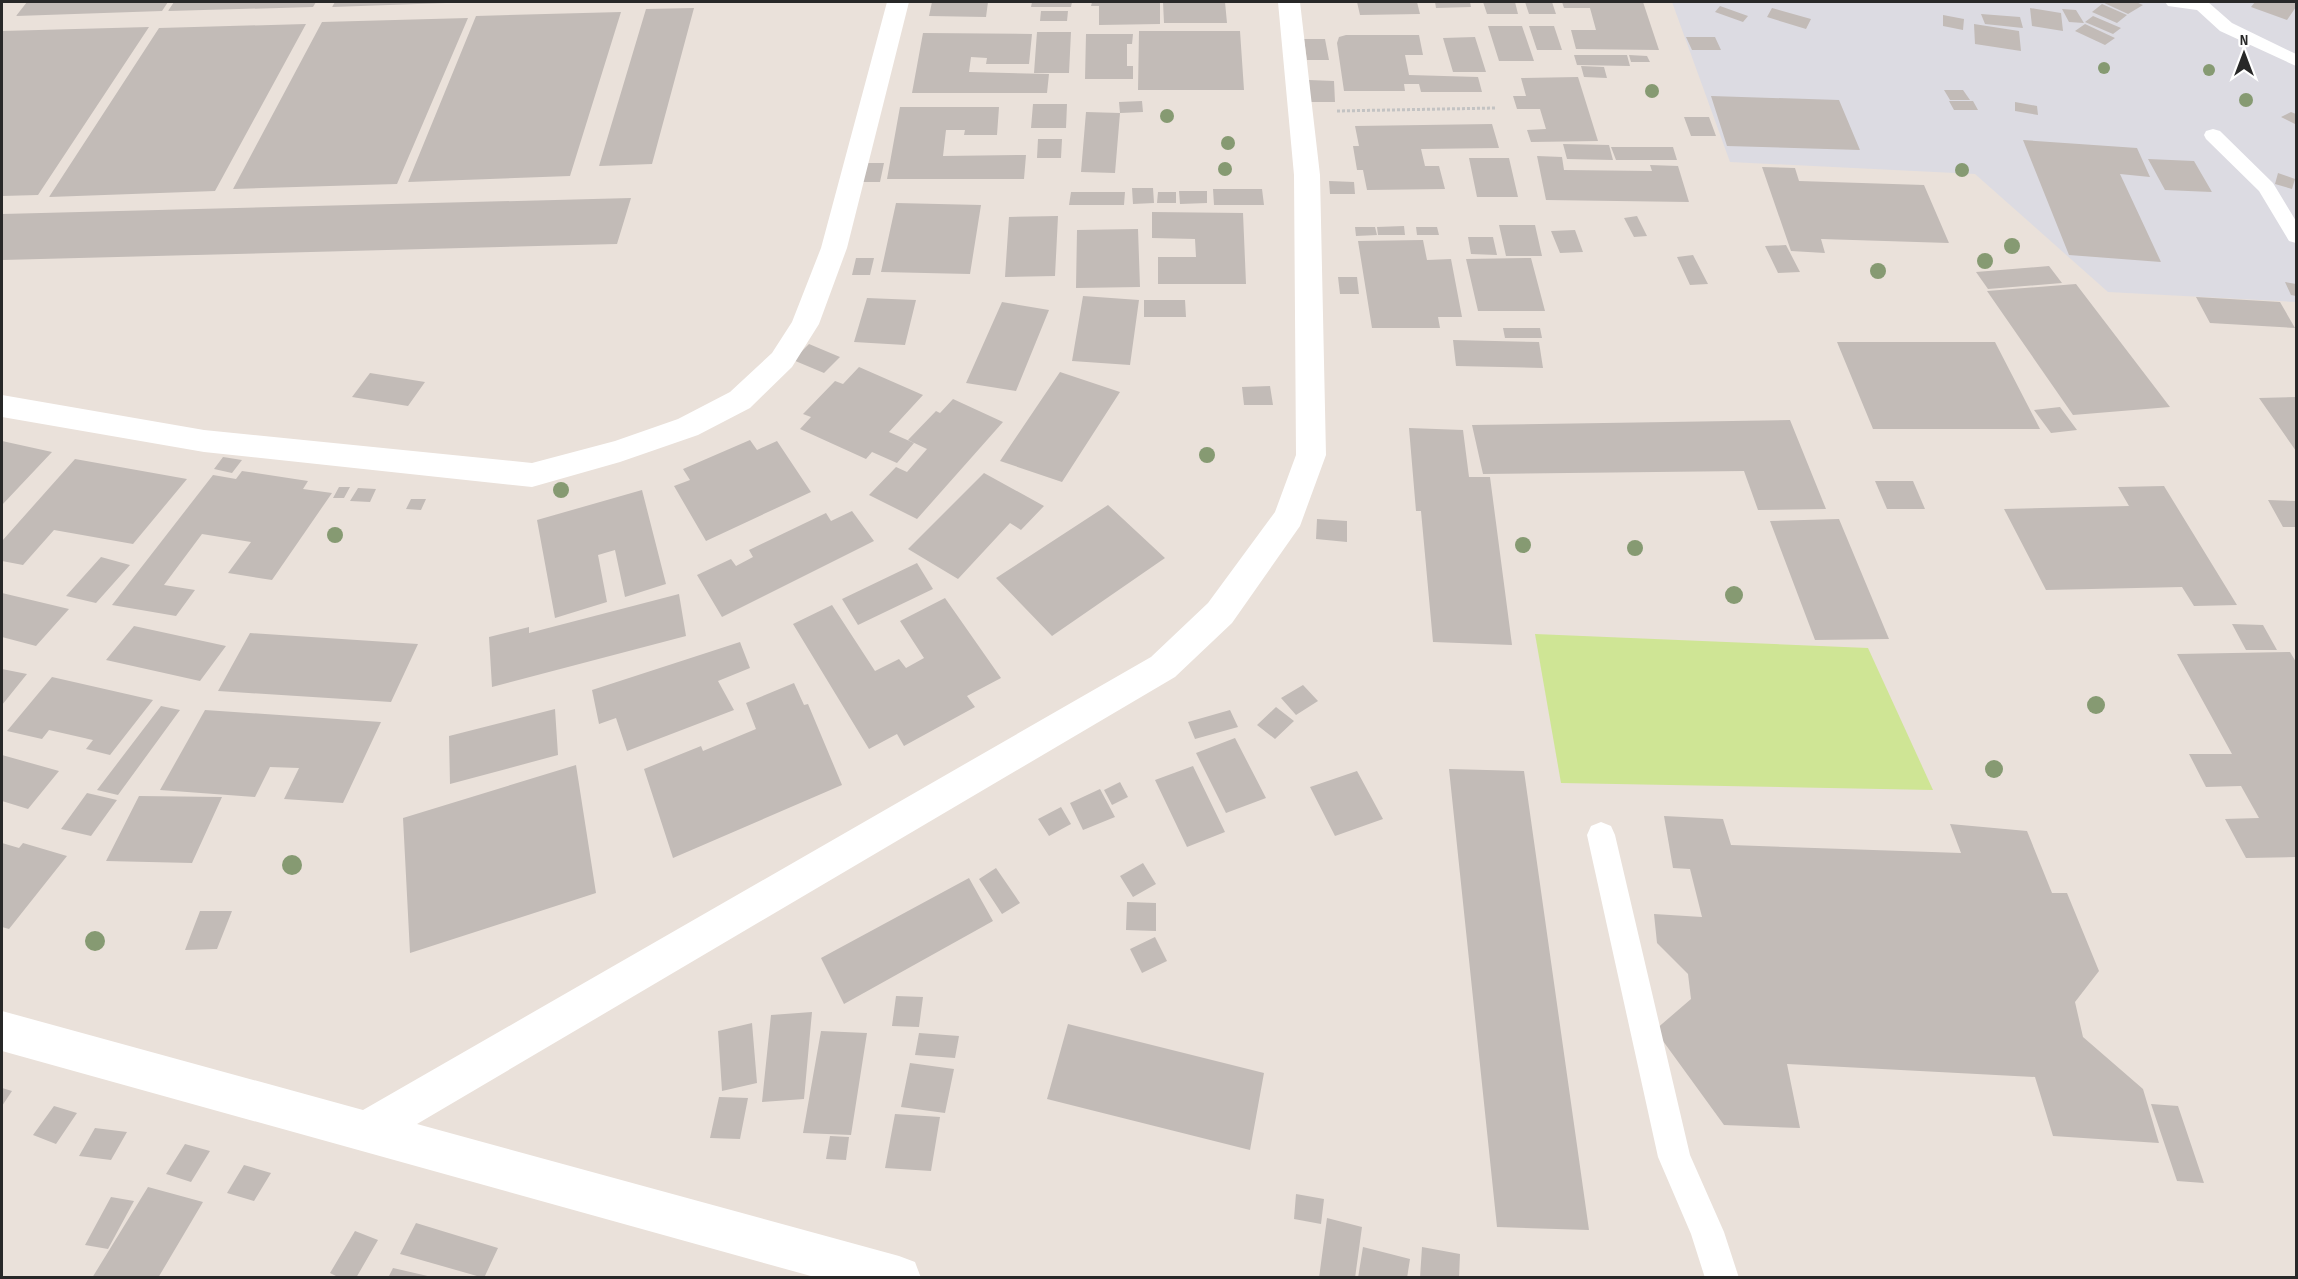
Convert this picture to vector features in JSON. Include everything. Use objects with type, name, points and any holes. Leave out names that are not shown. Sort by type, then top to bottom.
[{"type":"street","points":[[2,406],[204,441],[456,469],[532,475],[620,451],[688,427],[740,400],[782,360],[805,324],[834,248],[898,2]]},
{"type":"street","points":[[368,1130],[1163,667],[1220,613],[1289,517],[1311,455],[1307,175],[1289,2]]},
{"type":"street","points":[[2,1031],[899,1278]]},
{"type":"lane","points":[[2174,2],[2198,3],[2226,27],[2296,61]]},
{"type":"lane","points":[[2213,135],[2266,187],[2296,236]]},
{"type":"lane","points":[[1600,835],[1674,1157],[1707,1232],[1722,1278]]},
{"type":"path","points":[[1300,112],[1495,108]]},
{"type":"shaded area","points":[[1672,2],[2296,2],[2296,302],[2108,292],[1975,174],[1730,162]]},
{"type":"green space","points":[[1535,634],[1868,648],[1933,790],[1561,783]]},
{"type":"building","points":[[27,2],[168,2],[162,11],[16,16]]},
{"type":"building","points":[[174,2],[316,2],[313,7],[168,11]]},
{"type":"building","points":[[335,2],[445,2],[446,3],[332,7]]},
{"type":"building","points":[[932,2],[988,2],[986,17],[929,16]]},
{"type":"building","points":[[1032,2],[1072,2],[1071,7],[1031,7]]},
{"type":"building","points":[[1092,2],[1160,2],[1160,24],[1099,25],[1099,6],[1091,6]]},
{"type":"building","points":[[1163,2],[1225,2],[1227,23],[1164,23]]},
{"type":"building","points":[[1357,2],[1417,2],[1420,14],[1360,15]]},
{"type":"building","points":[[1435,2],[1470,2],[1471,7],[1436,8]]},
{"type":"building","points":[[1483,2],[1515,2],[1518,14],[1487,14]]},
{"type":"building","points":[[1525,2],[1552,2],[1556,14],[1529,14]]},
{"type":"building","points":[[1562,2],[1643,2],[1659,50],[1576,49],[1571,30],[1596,30],[1590,8],[1564,8]]},
{"type":"building","points":[[2102,2],[2136,2],[2143,5],[2128,14]]},
{"type":"building","points":[[2255,2],[2295,2],[2296,7],[2287,20],[2251,7]]},
{"type":"building","points":[[2102,4],[2127,15],[2117,23],[2092,12]]},
{"type":"building","points":[[1720,6],[1748,16],[1743,22],[1715,12]]},
{"type":"building","points":[[694,8],[652,164],[599,166],[646,9]]},
{"type":"building","points":[[1772,8],[1811,19],[1806,29],[1767,17]]},
{"type":"building","points":[[2030,8],[2061,13],[2063,31],[2032,26]]},
{"type":"building","points":[[2062,9],[2076,10],[2084,23],[2069,22]]},
{"type":"building","points":[[1041,11],[1068,11],[1067,21],[1040,21]]},
{"type":"building","points":[[621,12],[570,176],[408,182],[476,16]]},
{"type":"building","points":[[1981,14],[2020,17],[2023,28],[1985,24]]},
{"type":"building","points":[[1943,15],[1964,19],[1963,30],[1943,26]]},
{"type":"building","points":[[2093,16],[2121,28],[2113,34],[2085,22]]},
{"type":"building","points":[[468,18],[397,184],[233,189],[322,22]]},
{"type":"building","points":[[306,24],[215,191],[49,197],[159,28]]},
{"type":"building","points":[[1974,24],[2019,31],[2021,51],[1975,44]]},
{"type":"building","points":[[2085,24],[2115,38],[2105,45],[2075,31]]},
{"type":"building","points":[[1488,26],[1522,26],[1534,61],[1499,61]]},
{"type":"building","points":[[1529,26],[1554,26],[1562,50],[1537,50]]},
{"type":"building","points":[[149,27],[38,195],[2,196],[2,31]]},
{"type":"building","points":[[1139,31],[1240,31],[1244,90],[1138,90]]},
{"type":"building","points":[[1037,32],[1071,32],[1069,73],[1034,73]]},
{"type":"building","points":[[923,33],[1032,34],[1029,64],[986,64],[987,58],[971,57],[969,72],[1049,74],[1047,93],[912,93]]},
{"type":"building","points":[[1086,34],[1133,34],[1132,44],[1127,44],[1127,66],[1133,66],[1133,79],[1085,79]]},
{"type":"building","points":[[1346,35],[1419,35],[1423,55],[1405,55],[1409,75],[1478,77],[1482,92],[1421,92],[1419,84],[1404,84],[1405,91],[1344,91],[1337,43],[1339,37]]},
{"type":"building","points":[[1475,37],[1486,72],[1453,72],[1443,38]]},
{"type":"building","points":[[1686,37],[1715,37],[1721,50],[1692,50]]},
{"type":"building","points":[[1304,39],[1325,39],[1329,60],[1307,60]]},
{"type":"building","points":[[1574,55],[1627,55],[1630,66],[1577,65]]},
{"type":"building","points":[[1629,55],[1647,56],[1650,62],[1631,62]]},
{"type":"building","points":[[1581,66],[1604,67],[1607,78],[1584,77]]},
{"type":"building","points":[[1578,77],[1598,141],[1531,142],[1527,130],[1546,129],[1540,109],[1517,109],[1513,96],[1526,96],[1521,78]]},
{"type":"building","points":[[1309,80],[1334,81],[1335,102],[1310,102]]},
{"type":"building","points":[[1944,90],[1963,90],[1970,100],[1950,100]]},
{"type":"building","points":[[1711,96],[1839,100],[1860,150],[1727,146]]},
{"type":"building","points":[[1142,101],[1143,112],[1120,113],[1119,102]]},
{"type":"building","points":[[1949,101],[1973,101],[1978,110],[1954,110]]},
{"type":"building","points":[[2015,102],[2037,106],[2038,115],[2015,111]]},
{"type":"building","points":[[1033,104],[1067,104],[1066,128],[1031,128]]},
{"type":"building","points":[[900,107],[999,107],[997,135],[964,135],[965,130],[946,130],[943,156],[1026,155],[1024,179],[887,179]]},
{"type":"building","points":[[1086,112],[1120,113],[1115,173],[1081,172]]},
{"type":"building","points":[[2291,112],[2296,114],[2295,124],[2281,117]]},
{"type":"building","points":[[1684,117],[1709,117],[1716,136],[1691,136]]},
{"type":"building","points":[[1492,124],[1499,148],[1421,149],[1425,166],[1439,166],[1445,189],[1367,190],[1363,170],[1357,170],[1353,146],[1359,146],[1355,126]]},
{"type":"building","points":[[1038,139],[1062,139],[1061,158],[1037,158]]},
{"type":"building","points":[[2023,140],[2137,148],[2150,177],[2120,174],[2161,262],[2069,255]]},
{"type":"building","points":[[1563,144],[1609,145],[1613,160],[1567,159]]},
{"type":"building","points":[[1611,147],[1673,147],[1677,160],[1616,160]]},
{"type":"building","points":[[1537,156],[1562,157],[1564,170],[1652,171],[1650,165],[1678,166],[1689,202],[1546,200]]},
{"type":"building","points":[[1469,158],[1509,158],[1518,197],[1477,197]]},
{"type":"building","points":[[2148,159],[2194,161],[2212,192],[2165,190]]},
{"type":"building","points":[[863,163],[884,163],[880,182],[860,182]]},
{"type":"building","points":[[1762,167],[1795,168],[1799,181],[1924,185],[1949,243],[1821,239],[1825,253],[1791,251]]},
{"type":"building","points":[[2278,173],[2295,179],[2292,189],[2275,184]]},
{"type":"building","points":[[1329,181],[1354,182],[1355,194],[1330,194]]},
{"type":"building","points":[[1132,188],[1153,188],[1154,203],[1133,204]]},
{"type":"building","points":[[1213,189],[1262,189],[1264,205],[1214,205]]},
{"type":"building","points":[[1179,191],[1207,191],[1207,203],[1180,204]]},
{"type":"building","points":[[1071,192],[1125,192],[1124,205],[1069,205]]},
{"type":"building","points":[[1158,192],[1176,192],[1176,203],[1157,203]]},
{"type":"building","points":[[631,198],[617,244],[2,260],[2,214]]},
{"type":"building","points":[[896,203],[981,205],[970,274],[881,272]]},
{"type":"building","points":[[1152,212],[1243,213],[1246,284],[1158,284],[1158,257],[1196,257],[1195,239],[1152,238]]},
{"type":"building","points":[[1058,216],[1055,276],[1005,277],[1009,217]]},
{"type":"building","points":[[1637,216],[1647,236],[1634,237],[1624,218]]},
{"type":"building","points":[[1499,225],[1535,225],[1542,256],[1506,256]]},
{"type":"building","points":[[1404,226],[1405,235],[1378,235],[1377,227]]},
{"type":"building","points":[[1355,227],[1375,227],[1377,235],[1356,236]]},
{"type":"building","points":[[1416,227],[1437,227],[1439,235],[1417,235]]},
{"type":"building","points":[[1138,229],[1140,287],[1076,288],[1077,230]]},
{"type":"building","points":[[1575,230],[1583,252],[1560,253],[1551,231]]},
{"type":"building","points":[[1468,237],[1493,237],[1497,255],[1471,254]]},
{"type":"building","points":[[1423,240],[1427,260],[1451,259],[1462,317],[1438,317],[1440,328],[1372,328],[1358,241]]},
{"type":"building","points":[[1786,245],[1800,272],[1778,273],[1765,246]]},
{"type":"building","points":[[1693,255],[1708,284],[1690,285],[1677,257]]},
{"type":"building","points":[[856,258],[874,258],[870,275],[852,275]]},
{"type":"building","points":[[1531,258],[1545,311],[1478,311],[1466,259]]},
{"type":"building","points":[[2049,266],[2062,283],[1988,289],[1976,272]]},
{"type":"building","points":[[1338,277],[1357,277],[1359,294],[1340,294]]},
{"type":"building","points":[[2285,282],[2296,284],[2296,296],[2291,295]]},
{"type":"building","points":[[2076,284],[2170,407],[2073,415],[1987,291]]},
{"type":"building","points":[[1083,296],[1139,300],[1130,365],[1072,361]]},
{"type":"building","points":[[2196,297],[2280,302],[2295,328],[2210,323]]},
{"type":"building","points":[[867,298],[916,300],[905,345],[854,342]]},
{"type":"building","points":[[1144,300],[1185,300],[1186,317],[1144,317]]},
{"type":"building","points":[[1002,302],[1049,310],[1016,391],[966,383]]},
{"type":"building","points":[[1503,328],[1540,328],[1542,338],[1505,338]]},
{"type":"building","points":[[1453,340],[1539,342],[1543,368],[1456,366]]},
{"type":"building","points":[[1837,342],[1995,342],[2040,429],[1873,429]]},
{"type":"building","points":[[809,344],[840,357],[824,373],[793,360]]},
{"type":"building","points":[[859,367],[923,395],[889,432],[914,443],[897,463],[872,452],[866,459],[800,429],[811,417],[803,414],[835,381],[843,384]]},
{"type":"building","points":[[1060,372],[1120,392],[1062,482],[1000,461]]},
{"type":"building","points":[[370,373],[425,382],[408,406],[352,397]]},
{"type":"building","points":[[1270,386],[1273,405],[1244,405],[1242,387]]},
{"type":"building","points":[[2296,397],[2296,451],[2259,398]]},
{"type":"building","points":[[953,399],[1003,422],[917,519],[869,495],[896,467],[907,472],[927,449],[908,440],[936,411],[940,413]]},
{"type":"building","points":[[2060,407],[2077,430],[2051,433],[2034,410]]},
{"type":"building","points":[[1790,420],[1826,509],[1758,510],[1744,471],[1483,474],[1472,425]]},
{"type":"building","points":[[1409,428],[1463,430],[1469,477],[1490,477],[1512,645],[1433,642],[1421,511],[1416,511]]},
{"type":"building","points":[[750,440],[757,450],[777,441],[811,492],[706,541],[674,486],[690,480],[683,469]]},
{"type":"building","points":[[2,441],[52,452],[2,505]]},
{"type":"building","points":[[223,457],[242,460],[232,473],[214,469]]},
{"type":"building","points":[[75,459],[187,479],[133,544],[54,530],[23,565],[2,561],[2,541]]},
{"type":"building","points":[[242,471],[308,481],[303,489],[332,493],[272,580],[228,573],[251,542],[202,534],[164,585],[195,590],[176,616],[112,605],[213,475],[236,479]]},
{"type":"building","points":[[984,473],[1044,506],[1021,530],[1010,523],[958,579],[908,549]]},
{"type":"building","points":[[1875,481],[1913,481],[1925,509],[1887,509]]},
{"type":"building","points":[[2164,486],[2237,605],[2194,606],[2182,587],[2046,590],[2004,509],[2129,506],[2118,487]]},
{"type":"building","points":[[339,487],[350,487],[344,498],[333,498]]},
{"type":"building","points":[[358,488],[376,489],[370,502],[350,501]]},
{"type":"building","points":[[642,490],[666,584],[625,597],[615,550],[598,555],[607,602],[555,618],[537,520]]},
{"type":"building","points":[[411,499],[426,499],[421,510],[406,509]]},
{"type":"building","points":[[2268,500],[2296,501],[2296,527],[2283,527]]},
{"type":"building","points":[[1108,505],[1165,558],[1052,636],[996,578]]},
{"type":"building","points":[[852,511],[874,541],[722,617],[697,575],[731,559],[736,566],[753,557],[749,550],[826,513],[831,521]]},
{"type":"building","points":[[1317,519],[1347,521],[1347,542],[1316,539]]},
{"type":"building","points":[[1839,519],[1889,639],[1815,640],[1770,521]]},
{"type":"building","points":[[101,557],[130,565],[96,603],[66,596]]},
{"type":"building","points":[[917,563],[933,589],[858,625],[842,599]]},
{"type":"building","points":[[2,593],[69,609],[36,646],[2,637]]},
{"type":"building","points":[[679,594],[686,636],[492,687],[489,637],[529,627],[529,633]]},
{"type":"building","points":[[945,598],[1001,678],[967,696],[975,707],[904,746],[897,734],[869,749],[793,624],[832,605],[875,671],[899,659],[906,668],[924,658],[900,621]]},
{"type":"building","points":[[2232,624],[2263,625],[2277,650],[2246,650]]},
{"type":"building","points":[[134,626],[226,646],[200,681],[106,660]]},
{"type":"building","points":[[250,633],[418,644],[391,702],[218,691]]},
{"type":"building","points":[[740,642],[750,668],[718,681],[734,710],[627,751],[616,718],[599,724],[592,690]]},
{"type":"building","points":[[2290,652],[2296,662],[2296,857],[2246,858],[2225,819],[2259,818],[2241,786],[2206,787],[2189,754],[2232,754],[2177,654]]},
{"type":"building","points":[[2,669],[27,674],[2,705]]},
{"type":"building","points":[[52,677],[153,700],[110,755],[86,749],[93,740],[49,730],[42,739],[7,731]]},
{"type":"building","points":[[794,683],[804,705],[808,704],[842,785],[673,858],[644,769],[701,746],[703,751],[756,729],[746,703]]},
{"type":"building","points":[[1303,685],[1318,701],[1296,715],[1281,698]]},
{"type":"building","points":[[161,706],[180,710],[118,795],[97,790]]},
{"type":"building","points":[[1276,707],[1294,721],[1275,739],[1257,725]]},
{"type":"building","points":[[555,709],[558,755],[450,784],[449,736]]},
{"type":"building","points":[[205,710],[381,722],[343,803],[284,799],[299,768],[270,767],[255,797],[160,790]]},
{"type":"building","points":[[1230,710],[1238,727],[1195,739],[1188,722]]},
{"type":"building","points":[[1235,738],[1266,798],[1226,813],[1196,753]]},
{"type":"building","points":[[2,755],[59,771],[28,809],[2,801]]},
{"type":"building","points":[[576,765],[596,893],[410,953],[403,818]]},
{"type":"building","points":[[1193,766],[1225,832],[1187,847],[1155,780]]},
{"type":"building","points":[[1449,769],[1524,771],[1589,1230],[1497,1227]]},
{"type":"building","points":[[1357,771],[1383,819],[1335,836],[1310,787]]},
{"type":"building","points":[[1120,782],[1128,797],[1112,805],[1104,790]]},
{"type":"building","points":[[1100,789],[1115,817],[1083,830],[1070,803]]},
{"type":"building","points":[[87,793],[117,800],[91,836],[61,829]]},
{"type":"building","points":[[139,796],[222,797],[192,863],[106,861]]},
{"type":"building","points":[[1061,807],[1071,824],[1049,836],[1038,819]]},
{"type":"building","points":[[1664,816],[1723,819],[1731,845],[1961,853],[1950,824],[2027,831],[2052,893],[2067,893],[2099,971],[2075,1002],[2083,1037],[2143,1089],[2159,1143],[2053,1136],[2035,1077],[1787,1064],[1800,1128],[1724,1125],[1655,1030],[1691,999],[1688,974],[1657,943],[1654,914],[1702,917],[1690,869],[1673,868]]},
{"type":"building","points":[[2,843],[19,848],[23,843],[67,856],[9,929],[2,927]]},
{"type":"building","points":[[1143,863],[1156,884],[1133,897],[1120,876]]},
{"type":"building","points":[[996,868],[1020,903],[1002,914],[979,879]]},
{"type":"building","points":[[969,878],[993,921],[844,1004],[821,958]]},
{"type":"building","points":[[1127,902],[1156,903],[1156,931],[1126,930]]},
{"type":"building","points":[[200,911],[232,911],[217,949],[185,950]]},
{"type":"building","points":[[1155,937],[1167,961],[1142,973],[1130,949]]},
{"type":"building","points":[[896,996],[923,997],[919,1027],[892,1026]]},
{"type":"building","points":[[812,1012],[804,1099],[762,1102],[771,1015]]},
{"type":"building","points":[[752,1023],[757,1083],[722,1091],[718,1031]]},
{"type":"building","points":[[1068,1024],[1264,1073],[1250,1150],[1047,1099]]},
{"type":"building","points":[[821,1031],[867,1033],[851,1135],[803,1133]]},
{"type":"building","points":[[919,1033],[959,1036],[955,1058],[915,1055]]},
{"type":"building","points":[[910,1063],[954,1069],[945,1113],[901,1107]]},
{"type":"building","points":[[2,1088],[12,1091],[2,1106]]},
{"type":"building","points":[[719,1097],[748,1098],[740,1139],[710,1138]]},
{"type":"building","points":[[2151,1104],[2178,1106],[2204,1183],[2177,1181]]},
{"type":"building","points":[[54,1106],[77,1113],[56,1144],[33,1135]]},
{"type":"building","points":[[895,1114],[940,1117],[931,1171],[885,1168]]},
{"type":"building","points":[[95,1128],[127,1132],[111,1160],[79,1156]]},
{"type":"building","points":[[830,1136],[849,1137],[846,1160],[826,1159]]},
{"type":"building","points":[[185,1144],[210,1151],[191,1182],[166,1174]]},
{"type":"building","points":[[244,1165],[271,1173],[254,1201],[227,1193]]},
{"type":"building","points":[[148,1187],[203,1202],[158,1278],[92,1278]]},
{"type":"building","points":[[1296,1194],[1324,1199],[1321,1224],[1294,1219]]},
{"type":"building","points":[[111,1197],[134,1201],[108,1249],[85,1245]]},
{"type":"building","points":[[1327,1218],[1362,1227],[1355,1278],[1319,1278]]},
{"type":"building","points":[[416,1223],[498,1248],[484,1278],[400,1254]]},
{"type":"building","points":[[355,1231],[378,1240],[356,1278],[340,1278],[330,1273]]},
{"type":"building","points":[[1363,1247],[1410,1259],[1407,1278],[1358,1278]]},
{"type":"building","points":[[1422,1247],[1460,1254],[1459,1278],[1420,1278]]},
{"type":"building","points":[[393,1268],[432,1277],[432,1278],[388,1278]]}]
